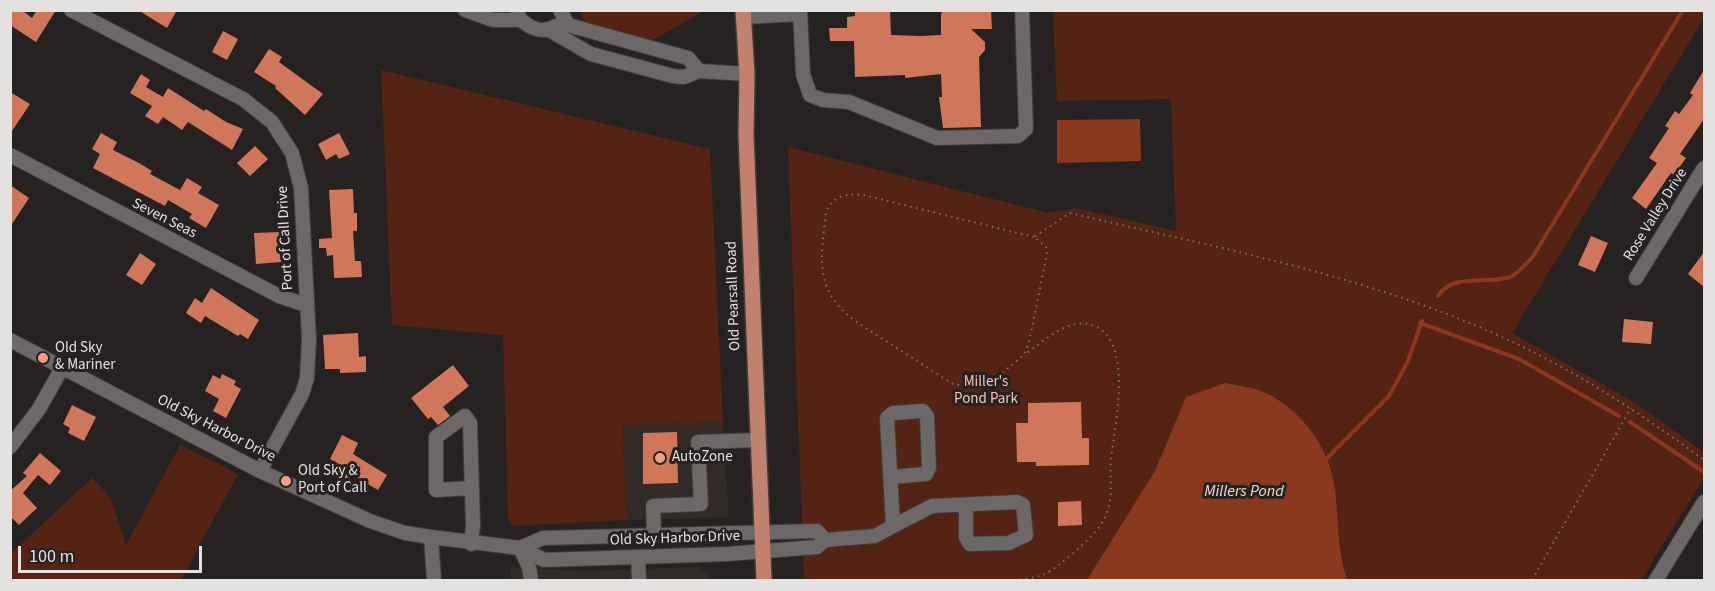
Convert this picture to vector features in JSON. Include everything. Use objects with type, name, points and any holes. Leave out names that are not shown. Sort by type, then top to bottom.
[{"type":"main road","name":"Old Pearsall Road","points":[[743,14],[764,580]]},
{"type":"street","name":"Port of Call Drive","points":[[71,10],[243,99],[276,126],[292,153],[299,176],[309,339],[307,378],[302,394],[260,471]]},
{"type":"street","points":[[465,10],[493,20],[519,15],[532,29],[549,30],[591,54],[647,70],[684,77],[699,71],[747,74]]},
{"type":"street","points":[[743,14],[800,12],[803,74],[810,95],[823,100],[849,102],[937,138],[958,139],[1018,136],[1026,129],[1022,10]]},
{"type":"street","points":[[549,30],[557,25],[561,13]]},
{"type":"street","points":[[561,13],[568,25],[688,58],[699,71]]},
{"type":"street","name":"Seven Seas","points":[[10,155],[279,296],[306,305]]},
{"type":"street","name":"Rose Valley Drive","points":[[1636,278],[1704,168]]},
{"type":"street","name":"Old Sky Harbor Drive","points":[[10,340],[260,471],[370,521],[405,533],[520,548],[544,560],[817,547],[825,540],[817,531],[761,531],[543,538],[520,548]]},
{"type":"street","points":[[10,447],[39,409],[62,368]]},
{"type":"street","points":[[891,477],[926,474],[928,468],[927,427],[923,411],[893,413],[886,418],[893,526]]},
{"type":"street","points":[[471,543],[472,488],[470,423],[465,416],[435,436],[436,490],[472,488]]},
{"type":"street","points":[[654,534],[653,506],[701,504],[698,442],[758,440]]},
{"type":"street","points":[[825,540],[875,536],[932,506],[1017,502],[1023,505],[1026,535],[1010,543],[970,544],[966,537],[966,505]]},
{"type":"street","points":[[1656,580],[1704,502]]},
{"type":"street","points":[[431,537],[434,580]]},
{"type":"street","points":[[520,548],[530,567],[531,580]]},
{"type":"street","points":[[638,557],[639,580]]},
{"type":"path","points":[[1014,580],[1046,573],[1088,539],[1100,525],[1113,489],[1111,453],[1120,398],[1113,344],[1104,332],[1092,324],[1071,324],[1024,354],[995,379],[974,385],[953,384],[841,310],[824,282],[821,258],[826,212],[829,205],[843,195],[864,195],[1034,237],[1047,248],[1047,254],[1029,342],[1024,354]]},
{"type":"path","points":[[1034,237],[1070,213],[1355,283],[1428,307],[1523,346],[1631,408],[1704,460]]},
{"type":"path","points":[[1532,580],[1631,408]]},
{"type":"shaded area","points":[[723,422],[729,517],[627,520],[622,425]]},
{"type":"shaded area","points":[[510,567],[585,571],[700,567],[713,580],[511,580]]},
{"type":"green space","points":[[580,11],[703,11],[652,41],[584,22]]},
{"type":"green space","name":"Miller's Pond Park","points":[[1053,11],[1704,11],[1704,18],[1512,333],[1634,402],[1704,452],[1704,478],[1641,580],[804,580],[788,147],[1049,213],[1076,208],[1176,231],[1171,99],[1057,101]]},
{"type":"green space","points":[[381,70],[710,149],[723,422],[622,425],[627,520],[512,526],[508,518],[503,335],[392,325]]},
{"type":"green space","points":[[180,445],[238,474],[181,580],[11,580],[11,553],[92,478],[111,498],[126,545]]},
{"type":"water","points":[[1140,119],[1141,161],[1057,163],[1057,120]]},
{"type":"water","name":"Millers Pond","points":[[1225,383],[1256,389],[1279,401],[1303,421],[1321,446],[1335,490],[1340,547],[1347,580],[1087,580],[1155,471],[1186,397]]},
{"type":"building","points":[[10,10],[22,10],[32,18],[37,10],[56,10],[36,42],[10,25]]},
{"type":"building","points":[[138,10],[177,10],[167,28]]},
{"type":"building","points":[[855,10],[890,10],[891,35],[921,36],[941,35],[943,10],[991,10],[992,29],[971,29],[985,42],[985,50],[979,57],[981,127],[943,128],[939,97],[942,97],[941,74],[905,78],[905,75],[855,77],[854,41],[830,41],[829,28],[847,28],[847,17],[855,16]]},
{"type":"building","points":[[223,31],[238,39],[227,60],[212,52]]},
{"type":"building","points":[[269,49],[282,57],[279,62],[323,94],[305,115],[275,88],[276,86],[254,72]]},
{"type":"building","points":[[1704,70],[1704,119],[1680,154],[1686,158],[1674,175],[1671,173],[1646,209],[1632,198],[1657,163],[1649,158],[1669,128],[1665,126],[1675,111],[1679,114],[1693,95],[1690,93]]},
{"type":"building","points":[[141,74],[150,80],[146,87],[163,97],[168,88],[204,111],[206,109],[226,122],[243,129],[232,150],[188,122],[182,130],[163,117],[158,124],[145,116],[152,106],[130,93]]},
{"type":"building","points":[[10,92],[30,104],[10,134]]},
{"type":"building","points":[[101,133],[117,142],[113,150],[152,171],[150,174],[180,190],[187,178],[202,187],[198,193],[219,205],[206,228],[189,218],[192,214],[168,200],[165,206],[93,168],[100,154],[92,149]]},
{"type":"building","points":[[339,133],[350,154],[339,159],[336,154],[326,160],[318,144]]},
{"type":"building","points":[[255,146],[268,159],[250,176],[237,163]]},
{"type":"building","points":[[10,185],[29,198],[10,227]]},
{"type":"building","points":[[353,189],[354,213],[357,213],[357,231],[353,231],[355,261],[361,261],[362,277],[334,278],[333,255],[327,256],[326,248],[319,248],[319,239],[332,238],[329,190]]},
{"type":"building","points":[[280,232],[281,262],[256,264],[254,233]]},
{"type":"building","points":[[1591,236],[1608,243],[1595,272],[1578,265]]},
{"type":"building","points":[[1704,252],[1704,287],[1688,274]]},
{"type":"building","points":[[140,253],[156,264],[142,285],[126,275]]},
{"type":"building","points":[[211,288],[259,320],[248,339],[240,334],[238,336],[205,316],[201,323],[186,313],[195,298],[202,303]]},
{"type":"building","points":[[1624,319],[1653,322],[1651,344],[1622,342]]},
{"type":"building","points":[[358,333],[359,357],[366,356],[366,372],[340,373],[340,369],[325,369],[323,335]]},
{"type":"building","points":[[453,365],[469,386],[443,407],[450,416],[438,425],[431,417],[428,419],[411,398]]},
{"type":"building","points":[[222,374],[236,381],[234,385],[241,389],[226,418],[213,411],[219,399],[205,391],[213,375],[220,379]]},
{"type":"building","points":[[1081,402],[1082,438],[1089,438],[1089,465],[1036,466],[1036,462],[1017,462],[1016,423],[1028,423],[1028,403]]},
{"type":"building","points":[[72,405],[96,417],[84,441],[68,433],[70,428],[63,424]]},
{"type":"building","name":"AutoZone","points":[[677,432],[678,483],[643,484],[643,433]]},
{"type":"building","points":[[342,435],[358,443],[353,454],[387,475],[378,490],[349,473],[347,479],[335,473],[339,464],[330,459]]},
{"type":"building","points":[[40,453],[61,471],[50,485],[38,475],[23,493],[37,508],[19,525],[10,516],[10,491],[27,476],[23,473]]},
{"type":"building","points":[[1081,501],[1082,525],[1058,526],[1058,502]]},
{"type":"waterway","points":[[1438,296],[1452,284],[1513,276],[1532,258],[1683,10]]},
{"type":"waterway","points":[[1325,460],[1389,396],[1408,361],[1422,321]]},
{"type":"waterway","points":[[1420,323],[1519,359],[1619,416]]},
{"type":"waterway","points":[[1630,422],[1704,472]]},
{"type":"place","name":"Old Sky & Mariner","points":[[43,358]]},
{"type":"place","name":"AutoZone","points":[[660,458]]},
{"type":"place","name":"Old Sky & Port of Call","points":[[286,481]]}]
